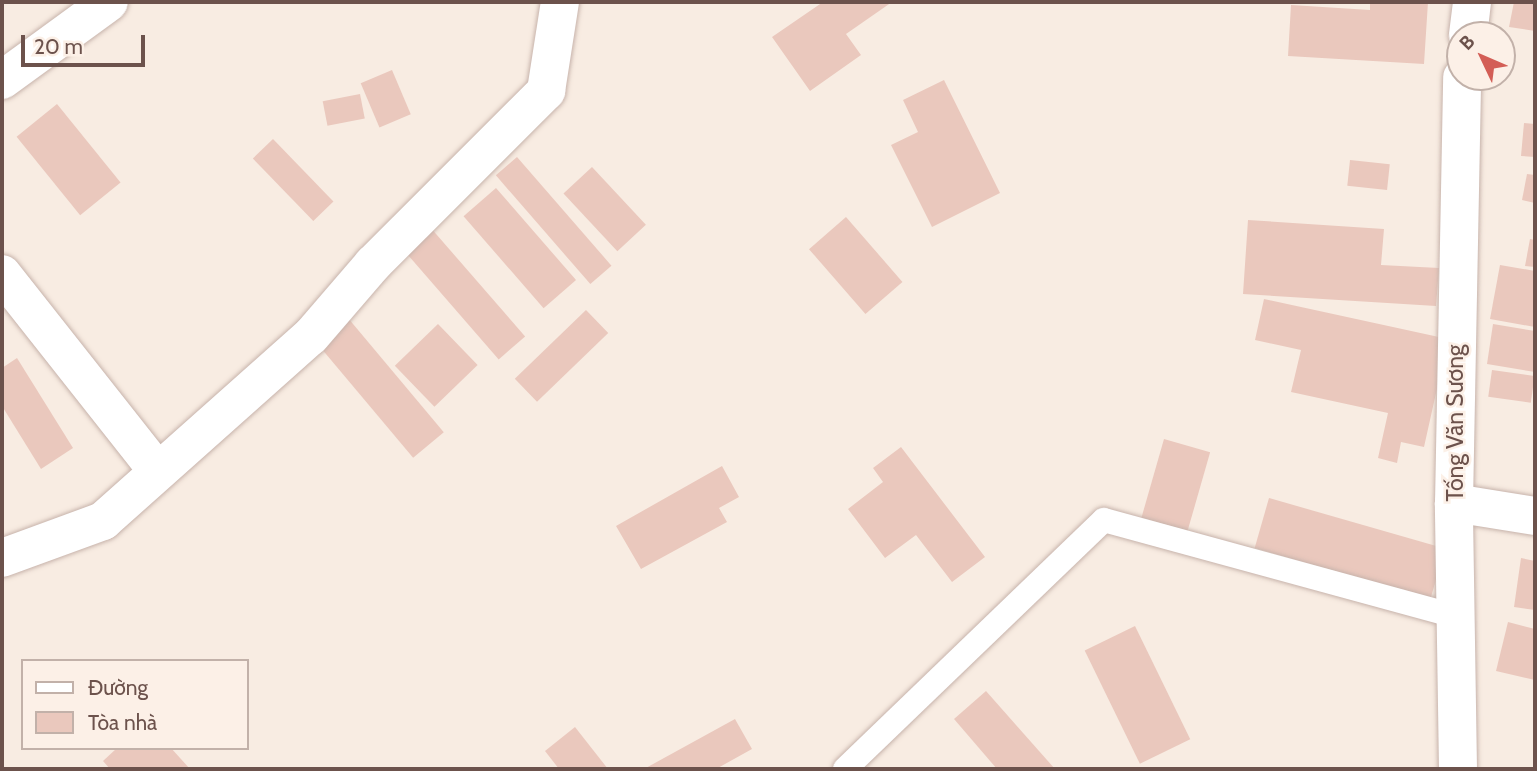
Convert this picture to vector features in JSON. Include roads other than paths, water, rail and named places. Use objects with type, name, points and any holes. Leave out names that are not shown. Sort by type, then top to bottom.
[{"type":"street","points":[[2,80],[110,2]]},
{"type":"street","points":[[2,558],[103,521],[156,470],[311,336],[373,264],[546,91],[561,2]]},
{"type":"street","points":[[1470,21],[1472,2]]},
{"type":"street","name":"Tống Văn Sương","points":[[1458,769],[1454,503],[1462,91]]},
{"type":"street","points":[[2,274],[156,470]]},
{"type":"street","points":[[1454,503],[1535,516]]},
{"type":"lane","points":[[845,769],[1104,520],[1456,616]]}]
